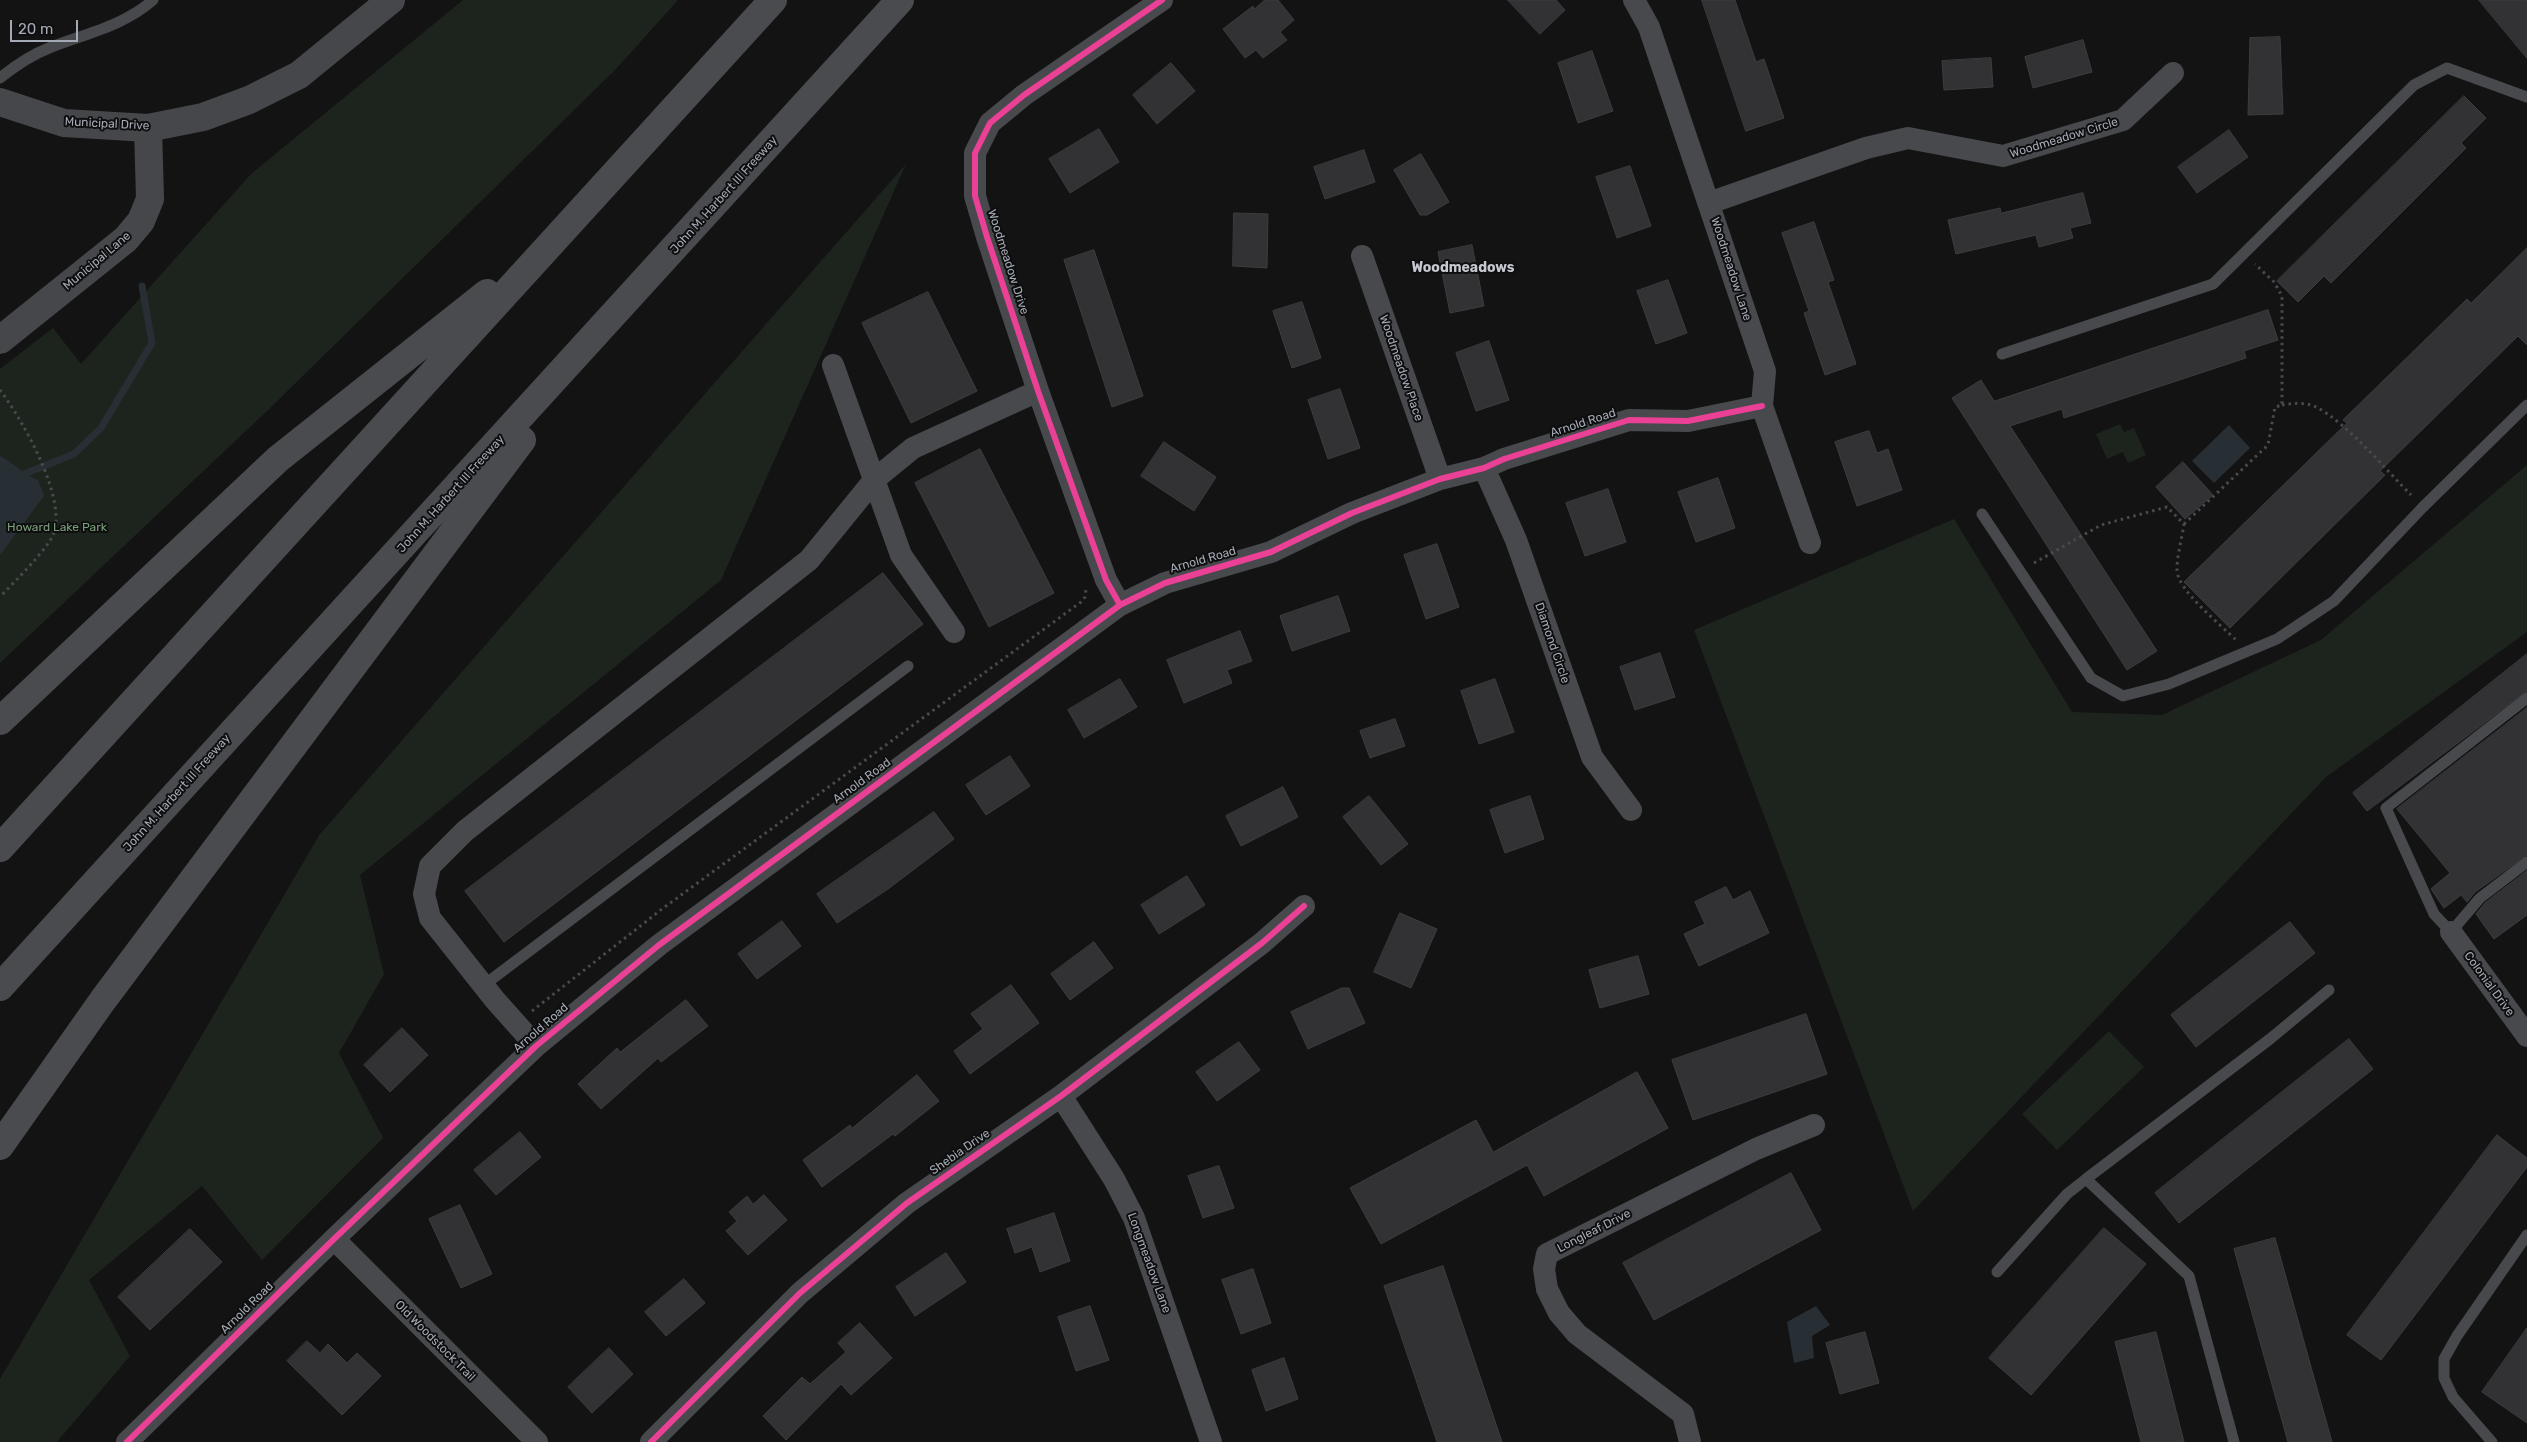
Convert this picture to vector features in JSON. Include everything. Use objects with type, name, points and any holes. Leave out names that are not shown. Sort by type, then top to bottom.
[{"type":"highway","points":[[0,848],[773,0]]},
{"type":"highway","name":"John M. Harbert III Freeway","points":[[0,987],[900,0]]},
{"type":"highway","points":[[0,721],[278,458],[547,246]]},
{"type":"highway","points":[[0,1146],[120,976],[618,311]]},
{"type":"street","name":"Municipal Drive","points":[[0,102],[64,123],[148,128],[203,117],[249,100],[299,75],[392,0]]},
{"type":"street","name":"Woodmeadow Drive","points":[[1120,605],[1106,580],[1038,391],[975,196],[975,153],[990,123],[1024,95],[1162,0]]},
{"type":"street","name":"Woodmeadow Lane","points":[[1634,0],[1649,27],[1764,371],[1762,406],[1810,543]]},
{"type":"street","name":"Woodmeadow Circle","points":[[1709,203],[1866,148],[1908,138],[2003,156],[2123,120],[2173,74]]},
{"type":"street","name":"Municipal Lane","points":[[0,340],[126,239],[141,221],[150,198],[148,128]]},
{"type":"street","name":"Woodmeadow Place","points":[[1362,256],[1440,479]]},
{"type":"street","points":[[833,365],[901,555],[954,632]]},
{"type":"street","points":[[536,1046],[484,986],[430,918],[424,894],[430,866],[465,831],[808,560],[875,479],[914,448],[1038,391]]},
{"type":"street","name":"Arnold Road","points":[[127,1442],[334,1239],[536,1046],[659,945],[1120,605],[1165,583],[1271,552],[1352,513],[1440,479],[1484,468],[1629,420],[1688,421],[1762,406]]},
{"type":"street","name":"Diamond Circle","points":[[1484,468],[1516,540],[1592,757],[1632,810]]},
{"type":"street","name":"Shebia Drive","points":[[651,1442],[800,1293],[900,1209],[1061,1096],[1262,943],[1304,906]]},
{"type":"street","name":"Colonial Drive","points":[[2451,932],[2527,1036]]},
{"type":"street","name":"Longmeadow Lane","points":[[1061,1096],[1114,1179],[1134,1218],[1211,1442]]},
{"type":"street","name":"Longleaf Drive","points":[[1690,1442],[1683,1414],[1577,1334],[1559,1313],[1547,1289],[1544,1268],[1546,1254],[1756,1149],[1814,1125]]},
{"type":"street","name":"Old Woodstock Trail","points":[[334,1239],[537,1442]]},
{"type":"lane","points":[[0,78],[18,64],[47,49],[117,23],[150,2]]},
{"type":"lane","points":[[2002,354],[2213,284],[2414,85],[2447,68],[2527,97]]},
{"type":"lane","points":[[1982,514],[2091,678],[2123,696],[2168,684],[2277,639],[2334,601],[2423,507],[2527,405]]},
{"type":"lane","points":[[484,986],[908,666]]},
{"type":"lane","points":[[2527,698],[2386,808],[2434,914],[2451,932],[2480,898],[2527,862]]},
{"type":"lane","points":[[1998,1272],[2068,1194],[2263,1045],[2329,990]]},
{"type":"lane","points":[[2086,1179],[2189,1276],[2234,1442]]},
{"type":"lane","points":[[2492,1442],[2453,1397],[2444,1378],[2444,1359],[2457,1336],[2527,1235]]},
{"type":"path","points":[[2244,254],[2274,282],[2282,296],[2282,405]]},
{"type":"path","points":[[0,390],[16,411],[33,442],[53,496],[57,522],[51,539],[0,597]]},
{"type":"path","points":[[2247,651],[2188,593],[2181,582],[2177,570],[2184,524],[2268,445],[2276,407],[2301,403],[2316,407],[2337,422],[2423,507]]},
{"type":"path","points":[[2020,571],[2101,525],[2167,507],[2184,524]]},
{"type":"path","points":[[516,1024],[662,909],[1081,602],[1086,588]]},
{"type":"green space","name":"Howard Lake Park","points":[[463,0],[678,0],[616,69],[267,411],[0,663],[0,369],[53,328],[81,364],[251,174]]},
{"type":"green space","points":[[906,164],[721,580],[360,875],[384,974],[339,1053],[383,1138],[262,1260],[202,1186],[89,1280],[130,1356],[57,1442],[0,1442],[0,1379],[320,834]]},
{"type":"green space","points":[[2120,424],[2124,432],[2134,428],[2146,455],[2128,463],[2123,452],[2107,459],[2096,434]]},
{"type":"green space","points":[[2527,465],[2527,632],[2326,777],[1913,1211],[1694,630],[1954,519],[2072,712],[2162,715],[2321,640]]},
{"type":"green space","points":[[2109,1031],[2144,1067],[2057,1150],[2022,1114]]},
{"type":"shaded area","points":[[2229,425],[2250,448],[2214,483],[2192,461]]},
{"type":"shaded area","points":[[0,456],[38,480],[44,496],[0,555]]},
{"type":"shaded area","points":[[1816,1306],[1830,1325],[1812,1336],[1814,1358],[1794,1363],[1787,1322]]},
{"type":"building","points":[[1265,0],[1278,0],[1294,20],[1280,32],[1287,40],[1263,58],[1256,50],[1245,58],[1223,29],[1253,6],[1254,9]]},
{"type":"building","points":[[1508,0],[1556,0],[1565,10],[1540,34]]},
{"type":"building","points":[[1702,0],[1735,0],[1756,62],[1764,59],[1784,118],[1746,131]]},
{"type":"building","points":[[2479,0],[2527,0],[2527,58]]},
{"type":"building","points":[[2280,37],[2283,114],[2248,115],[2250,38]]},
{"type":"building","points":[[2083,40],[2092,72],[2033,88],[2025,57]]},
{"type":"building","points":[[1592,51],[1613,111],[1578,123],[1558,63]]},
{"type":"building","points":[[1991,58],[1993,87],[1944,90],[1942,61]]},
{"type":"building","points":[[1171,63],[1195,91],[1157,124],[1133,95]]},
{"type":"building","points":[[2464,96],[2486,118],[2461,143],[2466,148],[2331,283],[2324,276],[2298,302],[2277,281]]},
{"type":"building","points":[[1099,129],[1119,162],[1070,193],[1049,159]]},
{"type":"building","points":[[2229,130],[2248,157],[2197,193],[2178,167]]},
{"type":"building","points":[[1364,150],[1375,182],[1325,199],[1314,167]]},
{"type":"building","points":[[1421,154],[1449,202],[1427,215],[1420,215],[1394,170]]},
{"type":"building","points":[[1630,166],[1651,226],[1617,238],[1596,177]]},
{"type":"building","points":[[2083,193],[2091,223],[2070,228],[2073,238],[2039,247],[2036,235],[1956,254],[1948,220],[2000,208],[2001,213]]},
{"type":"building","points":[[1234,213],[1268,214],[1267,268],[1233,266]]},
{"type":"building","points":[[1814,222],[1834,280],[1828,282],[1856,364],[1825,375],[1804,313],[1809,311],[1782,233]]},
{"type":"building","points":[[1472,245],[1484,306],[1450,313],[1438,252]]},
{"type":"building","points":[[2527,248],[2527,345],[2518,336],[2380,471],[2385,475],[2230,628],[2184,582],[2347,423],[2343,420],[2467,299],[2471,303]]},
{"type":"building","points":[[1094,250],[1143,396],[1112,407],[1064,260]]},
{"type":"building","points":[[1668,280],[1687,333],[1656,344],[1637,291]]},
{"type":"building","points":[[928,292],[977,391],[911,423],[862,323]]},
{"type":"building","points":[[1302,302],[1321,358],[1292,368],[1273,311]]},
{"type":"building","points":[[2268,310],[2278,340],[2244,351],[2246,358],[2064,418],[2062,409],[2010,426],[2157,651],[2127,670],[1952,398],[1981,380],[1994,401]]},
{"type":"building","points":[[1489,341],[1509,400],[1476,411],[1456,353]]},
{"type":"building","points":[[1340,389],[1360,448],[1328,459],[1308,400]]},
{"type":"building","points":[[1869,431],[1877,453],[1888,449],[1902,490],[1857,506],[1835,442]]},
{"type":"building","points":[[1164,442],[1216,477],[1194,511],[1141,476]]},
{"type":"building","points":[[980,449],[1054,593],[989,627],[915,483]]},
{"type":"building","points":[[2183,462],[2213,495],[2185,519],[2156,487]]},
{"type":"building","points":[[1718,478],[1735,528],[1696,542],[1678,492]]},
{"type":"building","points":[[1608,489],[1626,542],[1585,556],[1566,503]]},
{"type":"building","points":[[1437,544],[1459,607],[1426,619],[1404,555]]},
{"type":"building","points":[[883,573],[923,624],[504,942],[465,891]]},
{"type":"building","points":[[1338,596],[1350,631],[1292,651],[1280,616]]},
{"type":"building","points":[[1240,631],[1252,661],[1227,670],[1232,683],[1184,703],[1167,660]]},
{"type":"building","points":[[1660,653],[1675,697],[1635,710],[1620,667]]},
{"type":"building","points":[[2527,654],[2527,691],[2367,811],[2353,793]]},
{"type":"building","points":[[1120,679],[1137,707],[1084,738],[1068,710]]},
{"type":"building","points":[[1495,679],[1514,732],[1479,744],[1461,691]]},
{"type":"building","points":[[2527,708],[2527,855],[2475,892],[2467,902],[2461,895],[2444,908],[2431,889],[2450,873],[2397,809]]},
{"type":"building","points":[[1395,719],[1405,746],[1370,758],[1360,731]]},
{"type":"building","points":[[1010,756],[1030,786],[986,815],[966,785]]},
{"type":"building","points":[[1283,787],[1298,817],[1241,846],[1226,816]]},
{"type":"building","points":[[1369,796],[1408,844],[1381,865],[1343,817]]},
{"type":"building","points":[[1530,796],[1544,839],[1505,853],[1490,810]]},
{"type":"building","points":[[934,812],[954,839],[888,889],[837,923],[817,894]]},
{"type":"building","points":[[2527,871],[2527,915],[2494,939],[2476,914],[2485,903]]},
{"type":"building","points":[[1187,876],[1205,905],[1159,934],[1141,905]]},
{"type":"building","points":[[1726,887],[1733,900],[1750,891],[1769,933],[1699,966],[1684,934],[1705,924],[1695,902]]},
{"type":"building","points":[[1400,913],[1437,929],[1411,988],[1374,972]]},
{"type":"building","points":[[782,921],[801,946],[757,979],[738,954]]},
{"type":"building","points":[[2290,922],[2315,953],[2196,1047],[2171,1015]]},
{"type":"building","points":[[1094,942],[1113,968],[1070,1000],[1051,974]]},
{"type":"building","points":[[1638,956],[1649,994],[1600,1008],[1589,970]]},
{"type":"building","points":[[1011,985],[1039,1023],[970,1074],[954,1051],[983,1029],[971,1014]]},
{"type":"building","points":[[1342,988],[1349,988],[1365,1023],[1308,1049],[1291,1012]]},
{"type":"building","points":[[686,1000],[708,1026],[661,1062],[658,1058],[601,1109],[578,1084],[617,1048],[620,1052]]},
{"type":"building","points":[[1806,1014],[1827,1074],[1693,1120],[1672,1060]]},
{"type":"building","points":[[402,1028],[428,1055],[390,1092],[364,1065]]},
{"type":"building","points":[[2349,1039],[2373,1069],[2179,1223],[2155,1193]]},
{"type":"building","points":[[1239,1042],[1260,1070],[1217,1101],[1196,1072]]},
{"type":"building","points":[[1637,1072],[1668,1128],[1544,1196],[1527,1165],[1381,1244],[1350,1188],[1476,1120],[1493,1152]]},
{"type":"building","points":[[917,1075],[939,1101],[895,1136],[893,1134],[822,1187],[803,1160],[850,1125],[852,1128]]},
{"type":"building","points":[[520,1132],[541,1157],[496,1195],[474,1170]]},
{"type":"building","points":[[2497,1135],[2527,1158],[2527,1167],[2381,1360],[2347,1335]]},
{"type":"building","points":[[1219,1166],[1234,1208],[1203,1218],[1188,1176]]},
{"type":"building","points":[[1791,1173],[1821,1230],[1654,1320],[1623,1263]]},
{"type":"building","points":[[764,1195],[787,1220],[748,1255],[726,1231],[737,1221],[729,1212],[747,1196],[753,1204]]},
{"type":"building","points":[[460,1205],[492,1274],[461,1288],[429,1219]]},
{"type":"building","points":[[1054,1213],[1070,1261],[1040,1272],[1032,1247],[1015,1253],[1007,1229]]},
{"type":"building","points":[[2104,1228],[2146,1264],[2031,1395],[1989,1358]]},
{"type":"building","points":[[190,1229],[222,1262],[150,1330],[118,1297]]},
{"type":"building","points":[[2275,1238],[2332,1442],[2288,1442],[2234,1249]]},
{"type":"building","points":[[946,1253],[966,1282],[915,1316],[896,1287]]},
{"type":"building","points":[[1443,1266],[1502,1442],[1437,1442],[1384,1286]]},
{"type":"building","points":[[1253,1269],[1271,1323],[1241,1334],[1222,1280]]},
{"type":"building","points":[[684,1279],[705,1303],[666,1336],[645,1312]]},
{"type":"building","points":[[1090,1306],[1109,1360],[1076,1371],[1058,1317]]},
{"type":"building","points":[[860,1323],[892,1358],[851,1395],[841,1384],[786,1440],[763,1416],[802,1377],[810,1384],[846,1352],[838,1343]]},
{"type":"building","points":[[2527,1328],[2527,1423],[2482,1392]]},
{"type":"building","points":[[1865,1332],[1879,1383],[1840,1394],[1826,1343]]},
{"type":"building","points":[[2156,1332],[2184,1442],[2141,1442],[2115,1342]]},
{"type":"building","points":[[307,1341],[320,1353],[328,1344],[347,1363],[357,1353],[381,1376],[342,1415],[287,1361]]},
{"type":"building","points":[[609,1348],[633,1374],[592,1413],[568,1387]]},
{"type":"building","points":[[1284,1358],[1298,1399],[1266,1411],[1252,1370]]},
{"type":"waterway","points":[[24,474],[74,454],[101,428],[152,343],[142,286]]},
{"type":"cycle path","points":[[1120,605],[1106,580],[1038,391],[987,237],[975,196],[975,153],[990,123],[1024,95],[1162,0]]},
{"type":"cycle path","points":[[127,1442],[334,1239],[536,1046],[659,945],[1120,605],[1165,583],[1271,552],[1352,513],[1440,479],[1484,468],[1504,459],[1629,420],[1688,421],[1762,406]]},
{"type":"cycle path","points":[[651,1442],[800,1293],[907,1203],[1061,1096],[1262,943],[1304,906]]},
{"type":"district","name":"Woodmeadows","points":[[1463,268]]}]
